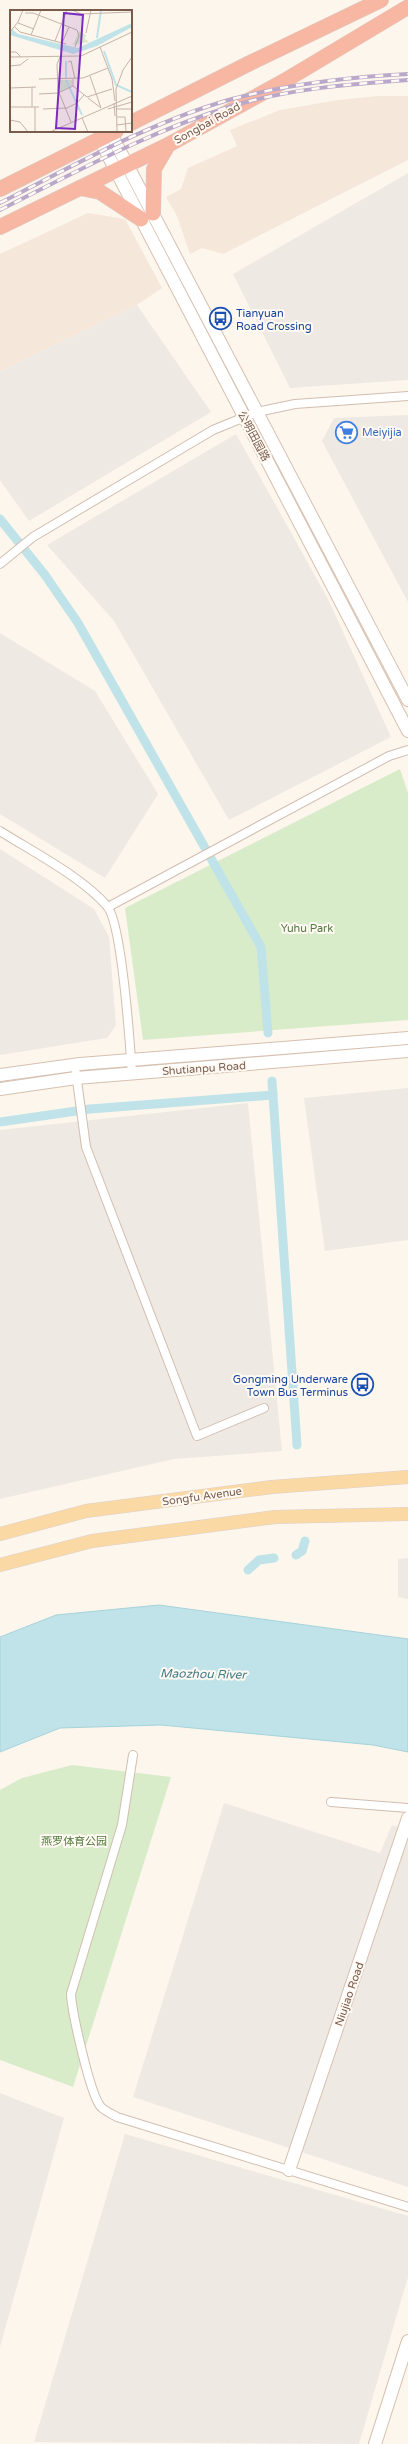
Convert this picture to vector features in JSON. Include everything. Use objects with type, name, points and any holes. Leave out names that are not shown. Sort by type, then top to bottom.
[{"type":"highway","points":[[132,122],[252,62],[381,0]]},
{"type":"highway","name":"Songbai Road","points":[[0,227],[168,145],[286,80],[408,7]]},
{"type":"highway","points":[[0,189],[109,135]]},
{"type":"highway","points":[[80,188],[100,192],[147,216],[154,169],[168,145]]},
{"type":"main road","name":"Songfu Avenue","points":[[0,1534],[86,1511],[272,1486],[408,1477]]},
{"type":"main road","points":[[0,1566],[92,1541],[275,1517],[408,1514]]},
{"type":"street","name":"公明田园路","points":[[109,135],[121,167],[257,412],[408,700]]},
{"type":"street","name":"公明田园路","points":[[147,216],[243,417],[408,731]]},
{"type":"street","points":[[2,562],[33,537],[213,430],[243,417],[257,412],[295,404],[408,396]]},
{"type":"street","points":[[108,907],[389,756],[408,750]]},
{"type":"street","points":[[0,831],[87,887],[108,907],[117,933],[132,1073]]},
{"type":"street","name":"Shutianpu Road","points":[[0,1075],[74,1065],[408,1038]]},
{"type":"street","name":"Shutianpu Road","points":[[0,1089],[76,1078],[408,1052]]},
{"type":"street","points":[[74,1065],[86,1147],[197,1436],[264,1408]]},
{"type":"street","points":[[133,1755],[122,1825],[71,1994],[72,2013],[91,2082],[101,2107],[117,2117],[408,2207]]},
{"type":"street","points":[[331,1802],[408,1808]]},
{"type":"street","name":"Niujiao Road","points":[[290,2170],[408,1818]]},
{"type":"street","points":[[375,2444],[408,2341]]},
{"type":"shaded area","points":[[377,96],[408,96],[408,160],[223,254],[202,248],[190,254],[177,216],[166,197],[181,189],[188,168],[237,146],[230,130],[280,110],[338,100]]},
{"type":"shaded area","points":[[408,173],[408,380],[290,388],[233,274]]},
{"type":"shaded area","points":[[88,213],[125,219],[162,288],[137,305],[0,372],[0,254]]},
{"type":"shaded area","points":[[137,305],[211,412],[29,521],[0,480],[0,372]]},
{"type":"shaded area","points":[[408,415],[408,602],[322,441],[334,418]]},
{"type":"shaded area","points":[[236,434],[328,599],[391,737],[229,820],[114,621],[47,545]]},
{"type":"shaded area","points":[[0,633],[95,691],[158,794],[105,878],[0,814]]},
{"type":"shaded area","points":[[0,849],[94,909],[109,937],[116,1025],[107,1038],[0,1055]]},
{"type":"shaded area","points":[[408,1088],[408,1240],[325,1251],[304,1098]]},
{"type":"shaded area","points":[[248,1103],[282,1451],[174,1459],[0,1499],[0,1130]]},
{"type":"shaded area","points":[[408,1558],[408,1599],[398,1597],[398,1559]]},
{"type":"shaded area","points":[[224,1803],[380,1853],[392,1825],[408,1830],[408,2187],[133,2097]]},
{"type":"shaded area","points":[[0,2093],[64,2118],[0,2347]]},
{"type":"shaded area","points":[[125,2134],[408,2216],[408,2277],[359,2444],[34,2442]]},
{"type":"green space","name":"Yuhu Park","points":[[400,769],[408,793],[408,1020],[143,1040],[125,908]]},
{"type":"green space","name":"燕罗体育公园","points":[[72,1765],[171,1777],[73,2087],[0,2060],[0,1790],[22,1778]]},
{"type":"water","name":"Maozhou River","points":[[159,1605],[408,1639],[408,1752],[373,1745],[161,1725],[60,1728],[0,1752],[0,1637],[56,1615]]},
{"type":"waterway","points":[[0,519],[45,575],[78,623],[261,947],[268,1033]]},
{"type":"waterway","points":[[272,1081],[297,1445]]},
{"type":"waterway","points":[[0,1122],[90,1109],[273,1095]]},
{"type":"waterway","points":[[296,1555],[302,1551],[305,1541]]},
{"type":"waterway","points":[[248,1570],[259,1560],[274,1558]]},
{"type":"railway","points":[[0,203],[113,145],[172,120],[232,99],[297,85],[341,79],[408,74]]},
{"type":"railway","points":[[0,210],[114,153],[172,127],[232,106],[297,91],[364,83],[408,80]]},
{"type":"place","name":"Tianyuan Road Crossing","points":[[220,319]]},
{"type":"place","name":"Meiyijia","points":[[347,432]]},
{"type":"place","name":"Gongming Underware Town Bus Terminus","points":[[363,1385]]}]
